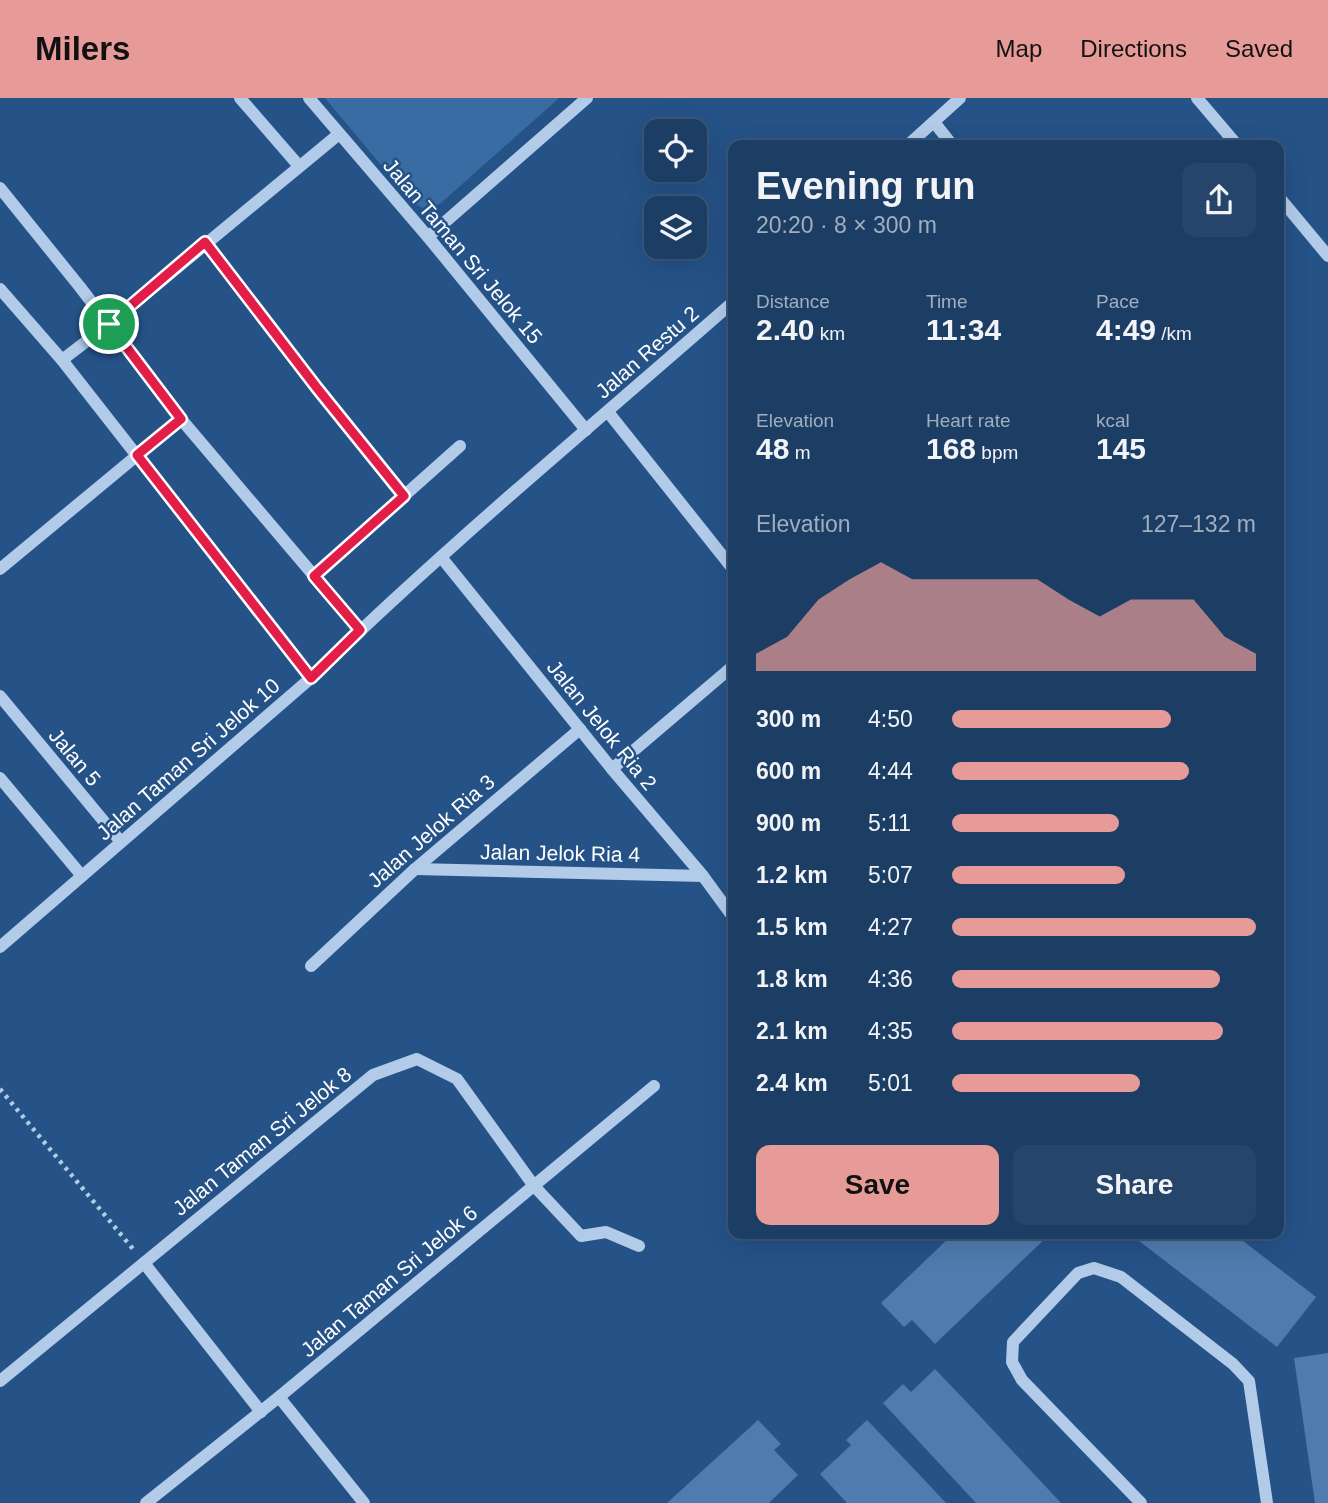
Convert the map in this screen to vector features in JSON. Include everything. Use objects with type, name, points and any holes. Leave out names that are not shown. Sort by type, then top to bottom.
[{"type":"street","points":[[240,98],[299,166]]},
{"type":"street","name":"Jalan Taman Sri Jelok 15","points":[[309,98],[428,237],[586,430]]},
{"type":"street","points":[[428,237],[587,98]]},
{"type":"street","points":[[913,140],[960,98]]},
{"type":"street","points":[[1198,98],[1233,140]]},
{"type":"street","points":[[933,122],[948,140]]},
{"type":"street","points":[[62,360],[339,134]]},
{"type":"street","points":[[0,188],[181,419],[360,630]]},
{"type":"street","points":[[1284,203],[1328,256]]},
{"type":"street","points":[[205,242],[404,496]]},
{"type":"street","points":[[0,289],[62,360],[311,678]]},
{"type":"street","name":"Jalan Restu 2","points":[[586,430],[728,306]]},
{"type":"street","points":[[608,412],[728,563]]},
{"type":"street","points":[[0,569],[181,419]]},
{"type":"street","name":"Jalan Taman Sri Jelok 10","points":[[0,947],[311,678],[360,630],[586,430]]},
{"type":"street","points":[[314,576],[460,446]]},
{"type":"street","name":"Jalan Jelok Ria 2","points":[[441,557],[612,769],[703,876],[728,910]]},
{"type":"street","points":[[612,769],[728,670]]},
{"type":"street","name":"Jalan 5","points":[[0,696],[121,842]]},
{"type":"street","name":"Jalan Jelok Ria 3","points":[[311,966],[415,869],[580,729]]},
{"type":"street","points":[[0,778],[82,876]]},
{"type":"street","name":"Jalan Jelok Ria 4","points":[[415,869],[703,876]]},
{"type":"street","name":"Jalan Taman Sri Jelok 8","points":[[0,1381],[373,1076],[417,1059],[457,1079],[534,1186],[581,1236],[606,1232],[639,1246]]},
{"type":"street","name":"Jalan Taman Sri Jelok 6","points":[[146,1503],[261,1412],[654,1086]]},
{"type":"street","points":[[144,1263],[261,1412]]},
{"type":"street","points":[[1141,1503],[1022,1380],[1012,1362],[1013,1342],[1078,1273],[1094,1268],[1121,1277],[1233,1364],[1249,1381],[1267,1503]]},
{"type":"street","points":[[279,1397],[364,1503]]},
{"type":"path","points":[[0,1088],[144,1263]]},
{"type":"shaded area","points":[[325,98],[559,98],[441,203],[426,210],[412,202]]},
{"type":"building","points":[[948,1239],[1045,1239],[935,1344],[912,1320],[904,1327],[881,1303]]},
{"type":"building","points":[[1137,1239],[1241,1239],[1316,1297],[1277,1347]]},
{"type":"building","points":[[1328,1353],[1328,1503],[1315,1503],[1294,1358]]},
{"type":"building","points":[[935,1369],[1061,1503],[976,1503],[883,1403],[903,1384],[911,1392]]},
{"type":"building","points":[[758,1420],[781,1444],[774,1450],[798,1475],[769,1503],[667,1503]]},
{"type":"building","points":[[867,1420],[946,1503],[847,1503],[820,1474],[851,1445],[846,1440]]},
{"type":"route","points":[[205,242],[404,496],[314,576],[360,630],[311,678],[137,455],[181,419],[109,324],[205,242]]}]
